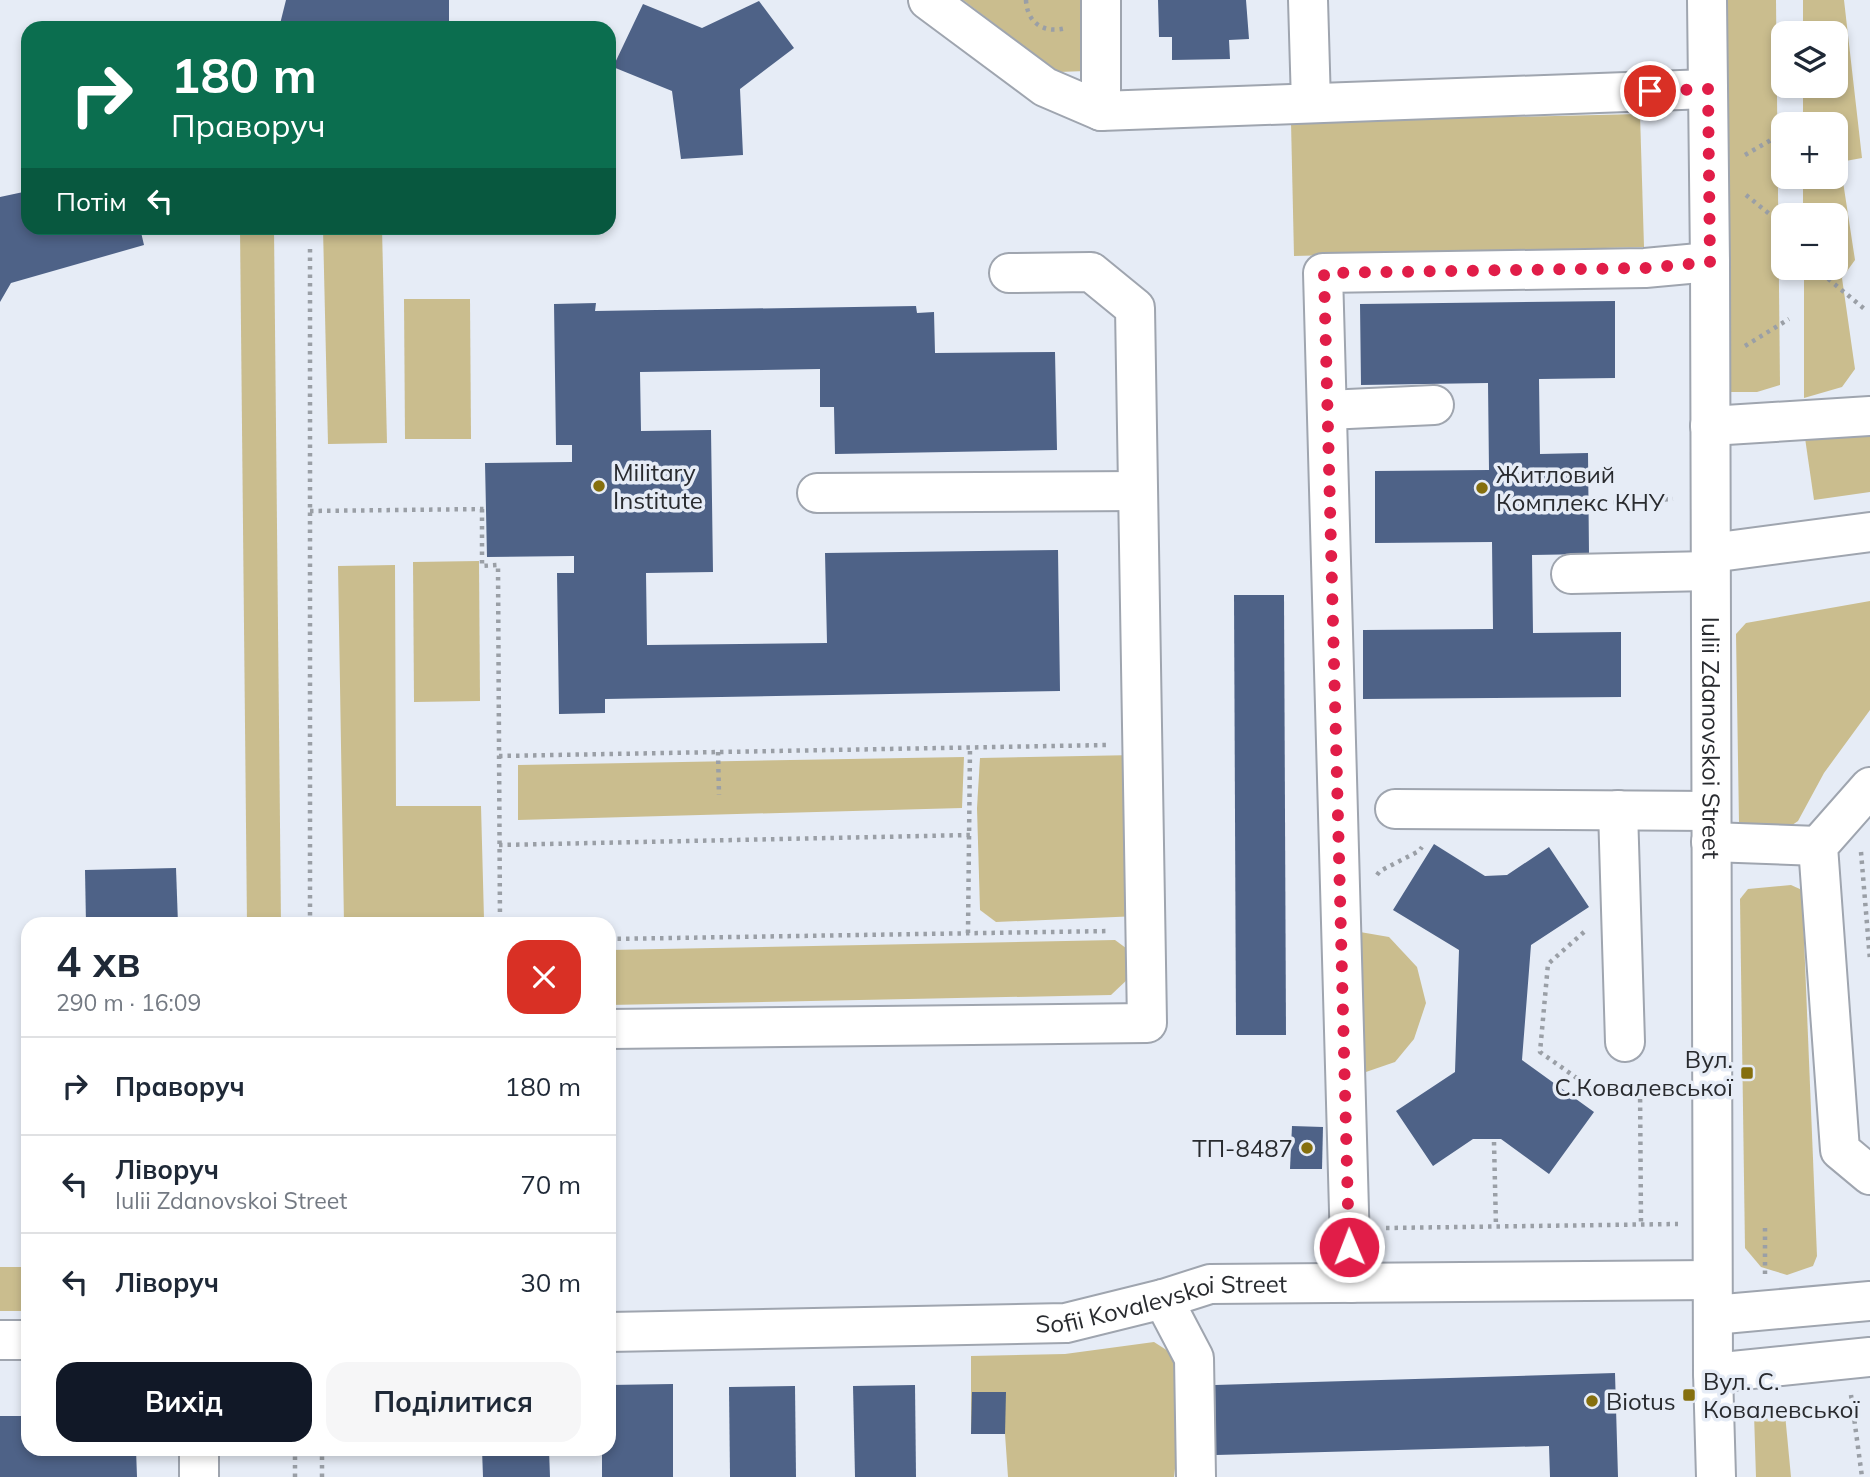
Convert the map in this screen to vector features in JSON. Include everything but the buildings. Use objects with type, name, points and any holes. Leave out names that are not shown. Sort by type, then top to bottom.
[{"type":"street","points":[[928,0],[1045,87],[1101,111],[1708,89]]},
{"type":"street","points":[[1308,0],[1311,103]]},
{"type":"street","name":"Iulii Zdanovskoi Street","points":[[1707,0],[1712,1298],[1716,1477]]},
{"type":"street","points":[[1088,11],[1101,111]]},
{"type":"street","points":[[1351,1283],[1324,273],[1645,268],[1710,262]]},
{"type":"street","points":[[616,1030],[1147,1023],[1135,308],[1091,272],[1009,272]]},
{"type":"street","points":[[1327,410],[1434,405]]},
{"type":"street","points":[[1710,426],[1870,416]]},
{"type":"street","points":[[817,493],[1138,491]]},
{"type":"street","points":[[1571,574],[1711,562],[1870,532]]},
{"type":"street","points":[[1870,787],[1818,846],[1840,1150],[1870,1175]]},
{"type":"street","points":[[1395,809],[1618,810],[1818,846]]},
{"type":"street","points":[[1618,810],[1625,1042]]},
{"type":"street","name":"Sofii Kovalevskoi Street","points":[[616,1332],[1066,1323],[1163,1299],[1210,1284],[1351,1283],[1712,1298],[1870,1301]]},
{"type":"street","points":[[1163,1299],[1194,1358],[1196,1477]]},
{"type":"street","points":[[0,1340],[21,1340]]},
{"type":"street","points":[[1713,1373],[1870,1357]]},
{"type":"street","points":[[199,1456],[199,1477]]},
{"type":"path","points":[[1026,0],[1029,17],[1047,29],[1066,28],[1088,11]]},
{"type":"path","points":[[1740,158],[1771,140]]},
{"type":"path","points":[[1746,194],[1771,215]]},
{"type":"path","points":[[310,246],[310,917]]},
{"type":"path","points":[[1830,280],[1867,311]]},
{"type":"path","points":[[1588,504],[1681,499]]},
{"type":"path","points":[[310,511],[484,509],[482,566],[498,565],[500,917]]},
{"type":"path","points":[[499,756],[1143,745]]},
{"type":"path","points":[[968,933],[970,748]]},
{"type":"path","points":[[718,752],[719,795]]},
{"type":"path","points":[[499,845],[970,835]]},
{"type":"path","points":[[1860,844],[1870,960]]},
{"type":"path","points":[[616,939],[1146,930]]},
{"type":"path","points":[[1494,1142],[1496,1227]]},
{"type":"path","points":[[1349,1229],[1689,1224]]},
{"type":"path","points":[[1851,1395],[1862,1477]]},
{"type":"path","points":[[295,1456],[295,1477]]},
{"type":"path","points":[[322,1477],[323,1456]]},
{"type":"shaded area","points":[[963,0],[1084,0],[1086,71],[1058,72]]},
{"type":"shaded area","points":[[1718,0],[1776,0],[1776,21],[1771,21],[1771,98],[1777,98],[1777,112],[1771,112],[1771,189],[1778,189],[1778,203],[1771,203],[1771,280],[1779,280],[1780,385],[1757,392],[1722,392]]},
{"type":"shaded area","points":[[1803,0],[1844,0],[1846,21],[1803,21]]},
{"type":"shaded area","points":[[1848,35],[1862,158],[1848,161],[1848,112],[1803,112],[1803,98],[1848,98]]},
{"type":"shaded area","points":[[1640,114],[1644,247],[1294,256],[1291,122]]},
{"type":"shaded area","points":[[1803,189],[1844,189],[1846,203],[1803,203]]},
{"type":"shaded area","points":[[1848,214],[1855,260],[1848,270]]},
{"type":"shaded area","points":[[240,235],[274,235],[281,917],[247,917]]},
{"type":"shaded area","points":[[323,235],[382,235],[387,443],[328,444]]},
{"type":"shaded area","points":[[1804,280],[1842,280],[1855,369],[1842,387],[1804,398]]},
{"type":"shaded area","points":[[404,299],[470,299],[471,439],[405,439]]},
{"type":"shaded area","points":[[1870,429],[1870,492],[1814,500],[1805,438]]},
{"type":"shaded area","points":[[479,561],[480,701],[414,702],[413,562]]},
{"type":"shaded area","points":[[395,565],[396,806],[481,806],[484,917],[344,917],[338,566]]},
{"type":"shaded area","points":[[1870,601],[1870,710],[1824,773],[1798,821],[1785,830],[1748,830],[1739,823],[1736,634],[1746,623]]},
{"type":"shaded area","points":[[1136,755],[1139,916],[996,922],[980,910],[977,808],[980,758]]},
{"type":"shaded area","points":[[964,757],[962,808],[518,820],[518,765]]},
{"type":"shaded area","points":[[1791,885],[1802,890],[1817,1256],[1813,1266],[1787,1275],[1761,1267],[1745,1248],[1740,899],[1748,889]]},
{"type":"shaded area","points":[[1360,932],[1389,937],[1417,967],[1426,1003],[1414,1039],[1395,1062],[1363,1073]]},
{"type":"shaded area","points":[[1115,940],[1130,951],[1130,977],[1111,995],[616,1005],[616,950]]},
{"type":"shaded area","points":[[0,1267],[21,1267],[21,1311],[0,1311]]},
{"type":"shaded area","points":[[1154,1342],[1179,1358],[1181,1419],[1174,1477],[1008,1477],[1005,1434],[971,1434],[971,1356],[1065,1354]]},
{"type":"shaded area","points":[[1754,1414],[1785,1414],[1791,1477],[1756,1477]]},
{"type":"place","name":"Military Institute","points":[[599,486]]},
{"type":"place","name":"Житловий Комплекс КНУ","points":[[1482,488]]},
{"type":"place","name":"Вул. С.Ковалевської","points":[[1747,1073]]},
{"type":"place","name":"ТП-8487","points":[[1307,1148]]},
{"type":"place","name":"Вул. С. Ковалевської","points":[[1689,1395]]},
{"type":"place","name":"Biotus","points":[[1592,1401]]},
{"type":"route","points":[[1349,1247],[1324,273],[1645,268],[1710,262],[1708,89],[1650,91]]}]
